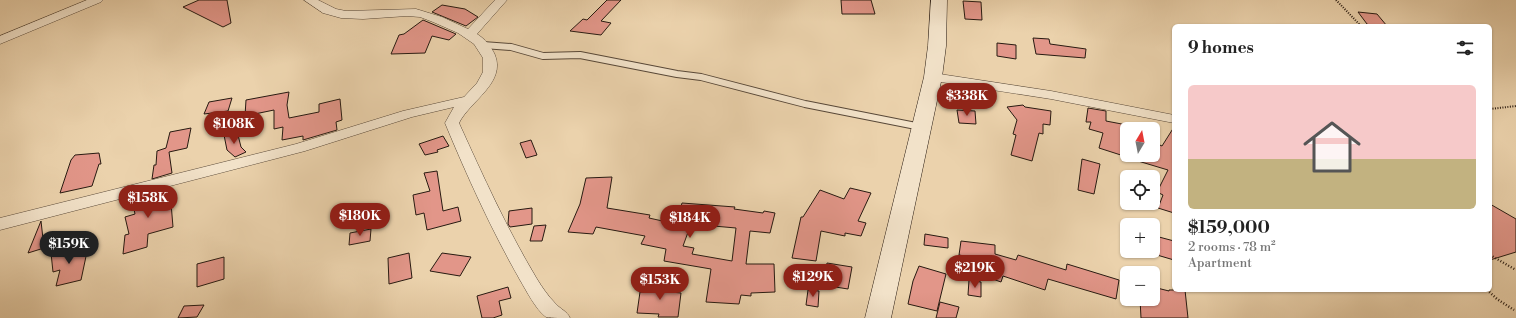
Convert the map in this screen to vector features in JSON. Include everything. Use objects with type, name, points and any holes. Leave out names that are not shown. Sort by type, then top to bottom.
[{"type":"street","points":[[0,40],[97,0]]},
{"type":"street","points":[[310,0],[328,12],[346,15],[359,16],[406,13],[424,14],[469,35],[483,45],[491,61],[490,72],[483,86],[455,115],[452,123],[465,155],[525,275],[550,310],[561,318]]},
{"type":"street","points":[[469,35],[501,0]]},
{"type":"street","points":[[878,318],[932,77],[937,46],[939,0]]},
{"type":"street","points":[[932,77],[1051,95],[1172,119]]},
{"type":"street","points":[[0,224],[300,148],[408,114],[469,100]]},
{"type":"lane","points":[[483,45],[511,47],[543,56],[580,55],[677,74],[701,77],[805,104],[921,126]]},
{"type":"path","points":[[1336,0],[1359,24]]},
{"type":"path","points":[[1492,109],[1516,106]]},
{"type":"path","points":[[1492,256],[1516,270]]},
{"type":"path","points":[[1490,292],[1514,310]]},
{"type":"building","points":[[199,0],[227,0],[231,23],[223,27],[183,7]]},
{"type":"building","points":[[607,0],[621,0],[601,21],[611,23],[601,35],[570,31],[583,19],[587,20]]},
{"type":"building","points":[[841,0],[871,0],[875,14],[842,14]]},
{"type":"building","points":[[963,1],[981,2],[982,20],[965,19]]},
{"type":"building","points":[[442,5],[465,9],[478,17],[466,26],[432,12]]},
{"type":"building","points":[[1358,12],[1377,14],[1385,24],[1367,24]]},
{"type":"building","points":[[423,20],[456,34],[449,40],[432,36],[425,53],[391,54],[399,35],[404,34]]},
{"type":"building","points":[[1033,38],[1049,39],[1050,44],[1086,49],[1085,58],[1036,54]]},
{"type":"building","points":[[997,43],[1016,45],[1016,59],[997,56]]},
{"type":"building","points":[[289,92],[287,105],[289,118],[319,112],[319,104],[340,99],[342,120],[336,122],[337,130],[303,140],[303,136],[282,140],[283,127],[274,129],[274,110],[245,116],[246,100]]},
{"type":"building","points":[[232,98],[228,111],[204,114],[209,102]]},
{"type":"building","points":[[1023,105],[1025,107],[1051,111],[1050,125],[1043,124],[1043,134],[1039,133],[1032,161],[1011,155],[1016,135],[1013,134],[1017,120],[1007,107]]},
{"type":"building","points":[[1088,108],[1106,111],[1106,121],[1120,124],[1120,155],[1099,148],[1103,133],[1089,129],[1091,122],[1086,122]]},
{"type":"building","points":[[957,110],[975,111],[976,124],[959,123]]},
{"type":"building","points":[[191,128],[187,148],[169,152],[172,173],[152,179],[154,165],[156,165],[157,151],[166,148],[170,132]]},
{"type":"building","points":[[223,130],[230,137],[238,135],[241,147],[246,152],[235,157],[227,150]]},
{"type":"building","points":[[1172,130],[1172,212],[1160,209],[1160,203],[1163,195],[1160,194],[1160,186],[1168,170],[1141,162],[1160,162],[1160,145],[1162,146]]},
{"type":"building","points":[[443,136],[449,146],[437,150],[438,152],[425,155],[419,144]]},
{"type":"building","points":[[531,140],[537,155],[526,158],[520,143]]},
{"type":"building","points":[[99,153],[101,164],[99,164],[92,186],[60,193],[71,160],[75,155]]},
{"type":"building","points":[[1082,159],[1100,164],[1094,194],[1078,190]]},
{"type":"building","points":[[437,171],[443,211],[458,207],[461,221],[427,230],[424,213],[416,215],[413,195],[430,191],[424,173]]},
{"type":"building","points":[[612,177],[607,208],[650,215],[649,218],[676,224],[682,203],[735,207],[734,209],[775,213],[770,233],[750,231],[746,264],[774,264],[775,292],[751,293],[751,296],[741,295],[739,304],[706,302],[711,269],[664,261],[666,249],[641,244],[645,236],[596,227],[593,234],[568,232],[580,204],[586,178]],"holes":[[[691,224],[736,228],[732,261],[692,254],[694,248],[683,246]]]},
{"type":"building","points":[[167,188],[171,203],[173,227],[148,234],[147,247],[123,254],[125,235],[129,234],[125,217],[135,214],[132,200]]},
{"type":"building","points":[[850,188],[871,193],[858,221],[866,223],[861,236],[845,233],[845,236],[821,231],[816,261],[792,258],[801,217],[803,217],[820,190],[844,199]]},
{"type":"building","points":[[1492,205],[1516,219],[1516,252],[1492,259]]},
{"type":"building","points":[[532,208],[532,224],[510,227],[508,224],[509,211]]},
{"type":"building","points":[[41,221],[44,248],[28,253]]},
{"type":"building","points":[[546,225],[542,241],[530,241],[534,226]]},
{"type":"building","points":[[371,229],[370,241],[349,245],[350,233]]},
{"type":"building","points":[[925,234],[948,238],[948,248],[924,245]]},
{"type":"building","points":[[1160,237],[1172,240],[1172,259],[1160,256]]},
{"type":"building","points":[[961,241],[995,245],[995,254],[1016,260],[1018,255],[1066,270],[1067,264],[1119,280],[1116,299],[1048,279],[1045,290],[1003,276],[1001,282],[973,272],[975,258],[959,255]]},
{"type":"building","points":[[88,247],[81,280],[56,286],[60,270],[53,272],[51,253],[64,248],[65,254]]},
{"type":"building","points":[[409,253],[412,278],[389,284],[388,258]]},
{"type":"building","points":[[442,253],[471,257],[460,276],[430,271]]},
{"type":"building","points":[[224,257],[224,279],[197,287],[197,264]]},
{"type":"building","points":[[827,263],[852,267],[848,289],[823,285]]},
{"type":"building","points":[[919,266],[946,274],[937,311],[908,304],[913,281]]},
{"type":"building","points":[[661,280],[672,280],[671,292],[681,293],[678,317],[658,317],[659,314],[637,313],[640,292],[659,292]]},
{"type":"building","points":[[969,280],[981,282],[981,297],[968,295]]},
{"type":"building","points":[[508,287],[511,298],[499,301],[502,315],[493,318],[482,318],[477,296]]},
{"type":"building","points":[[1160,289],[1169,291],[1172,290],[1172,292],[1185,292],[1188,318],[1141,318],[1140,306],[1160,306]]},
{"type":"building","points":[[808,290],[819,291],[818,307],[806,305]]},
{"type":"building","points":[[940,302],[959,307],[956,318],[936,318]]},
{"type":"building","points":[[204,305],[197,317],[178,318],[184,306]]}]
